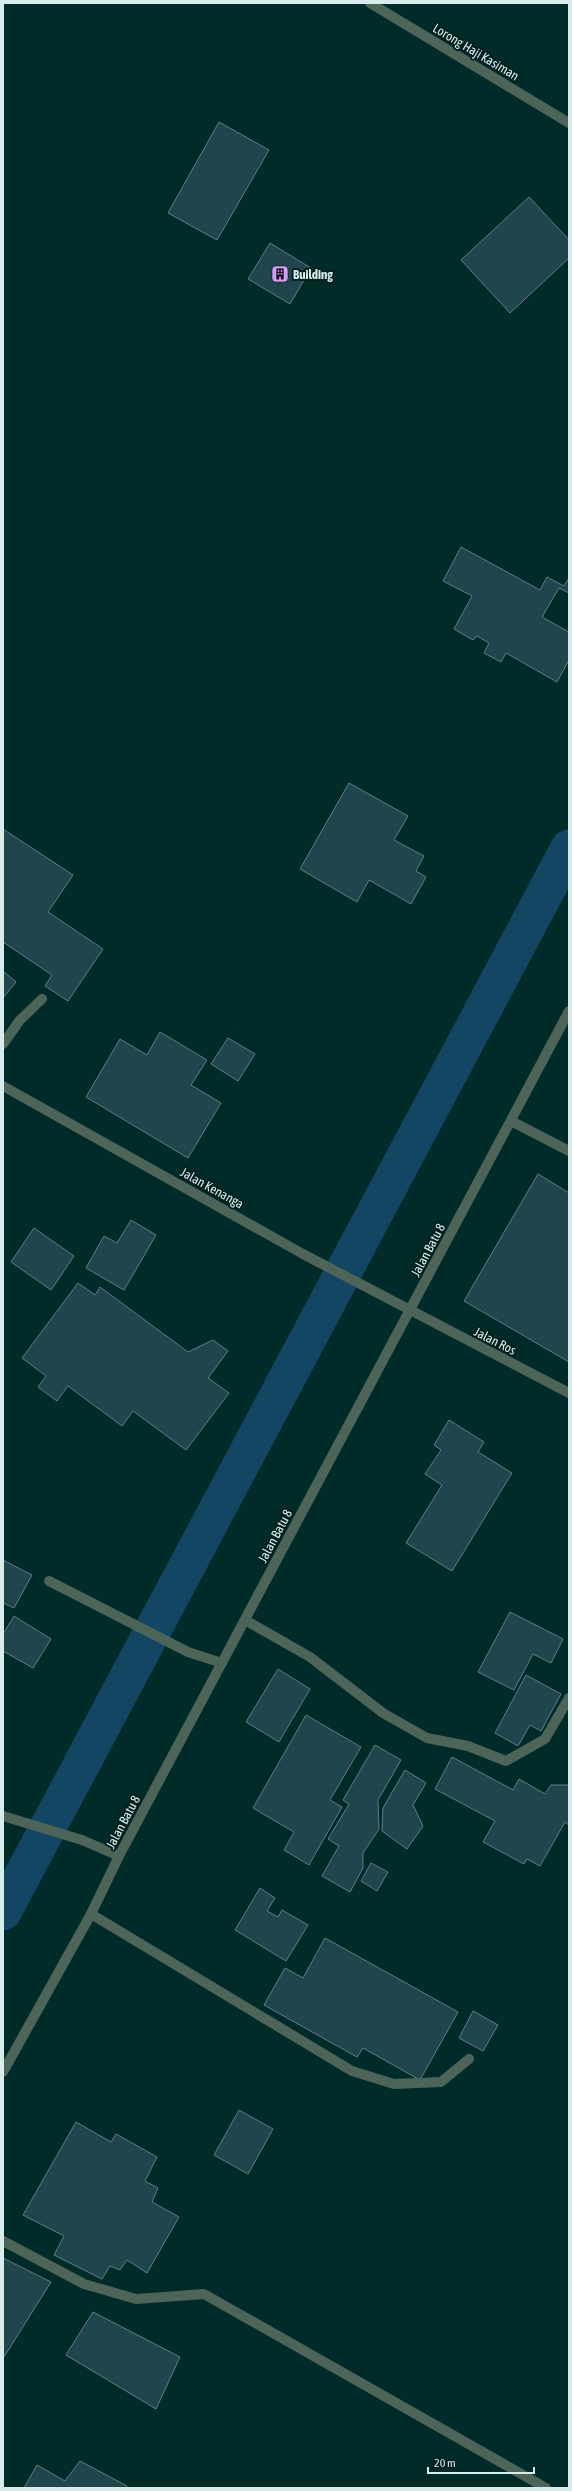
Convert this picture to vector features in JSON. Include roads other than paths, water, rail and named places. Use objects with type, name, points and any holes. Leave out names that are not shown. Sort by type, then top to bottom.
[{"type":"street","name":"Lorong Haji Kasiman","points":[[370,3],[569,123]]},
{"type":"street","points":[[3,1044],[20,1020],[42,999]]},
{"type":"street","name":"Jalan Batu 8","points":[[3,2072],[91,1914],[119,1856],[569,1011]]},
{"type":"street","name":"Jalan Kenanga","points":[[3,1086],[303,1254],[410,1312]]},
{"type":"street","points":[[511,1121],[569,1151]]},
{"type":"street","name":"Jalan Ros","points":[[410,1312],[569,1393]]},
{"type":"street","points":[[49,1581],[188,1652],[222,1663]]},
{"type":"street","points":[[245,1620],[310,1657],[383,1713],[427,1738],[468,1746],[506,1761],[545,1739],[569,1698]]},
{"type":"street","points":[[7,1817],[82,1840],[119,1856]]},
{"type":"street","points":[[91,1914],[352,2071],[394,2084],[441,2082],[469,2059]]},
{"type":"street","points":[[3,2241],[84,2284],[136,2298],[204,2294],[546,2488]]},
{"type":"waterway","points":[[3,1912],[569,848]]},
{"type":"place","name":"Building","points":[[280,274]]}]
